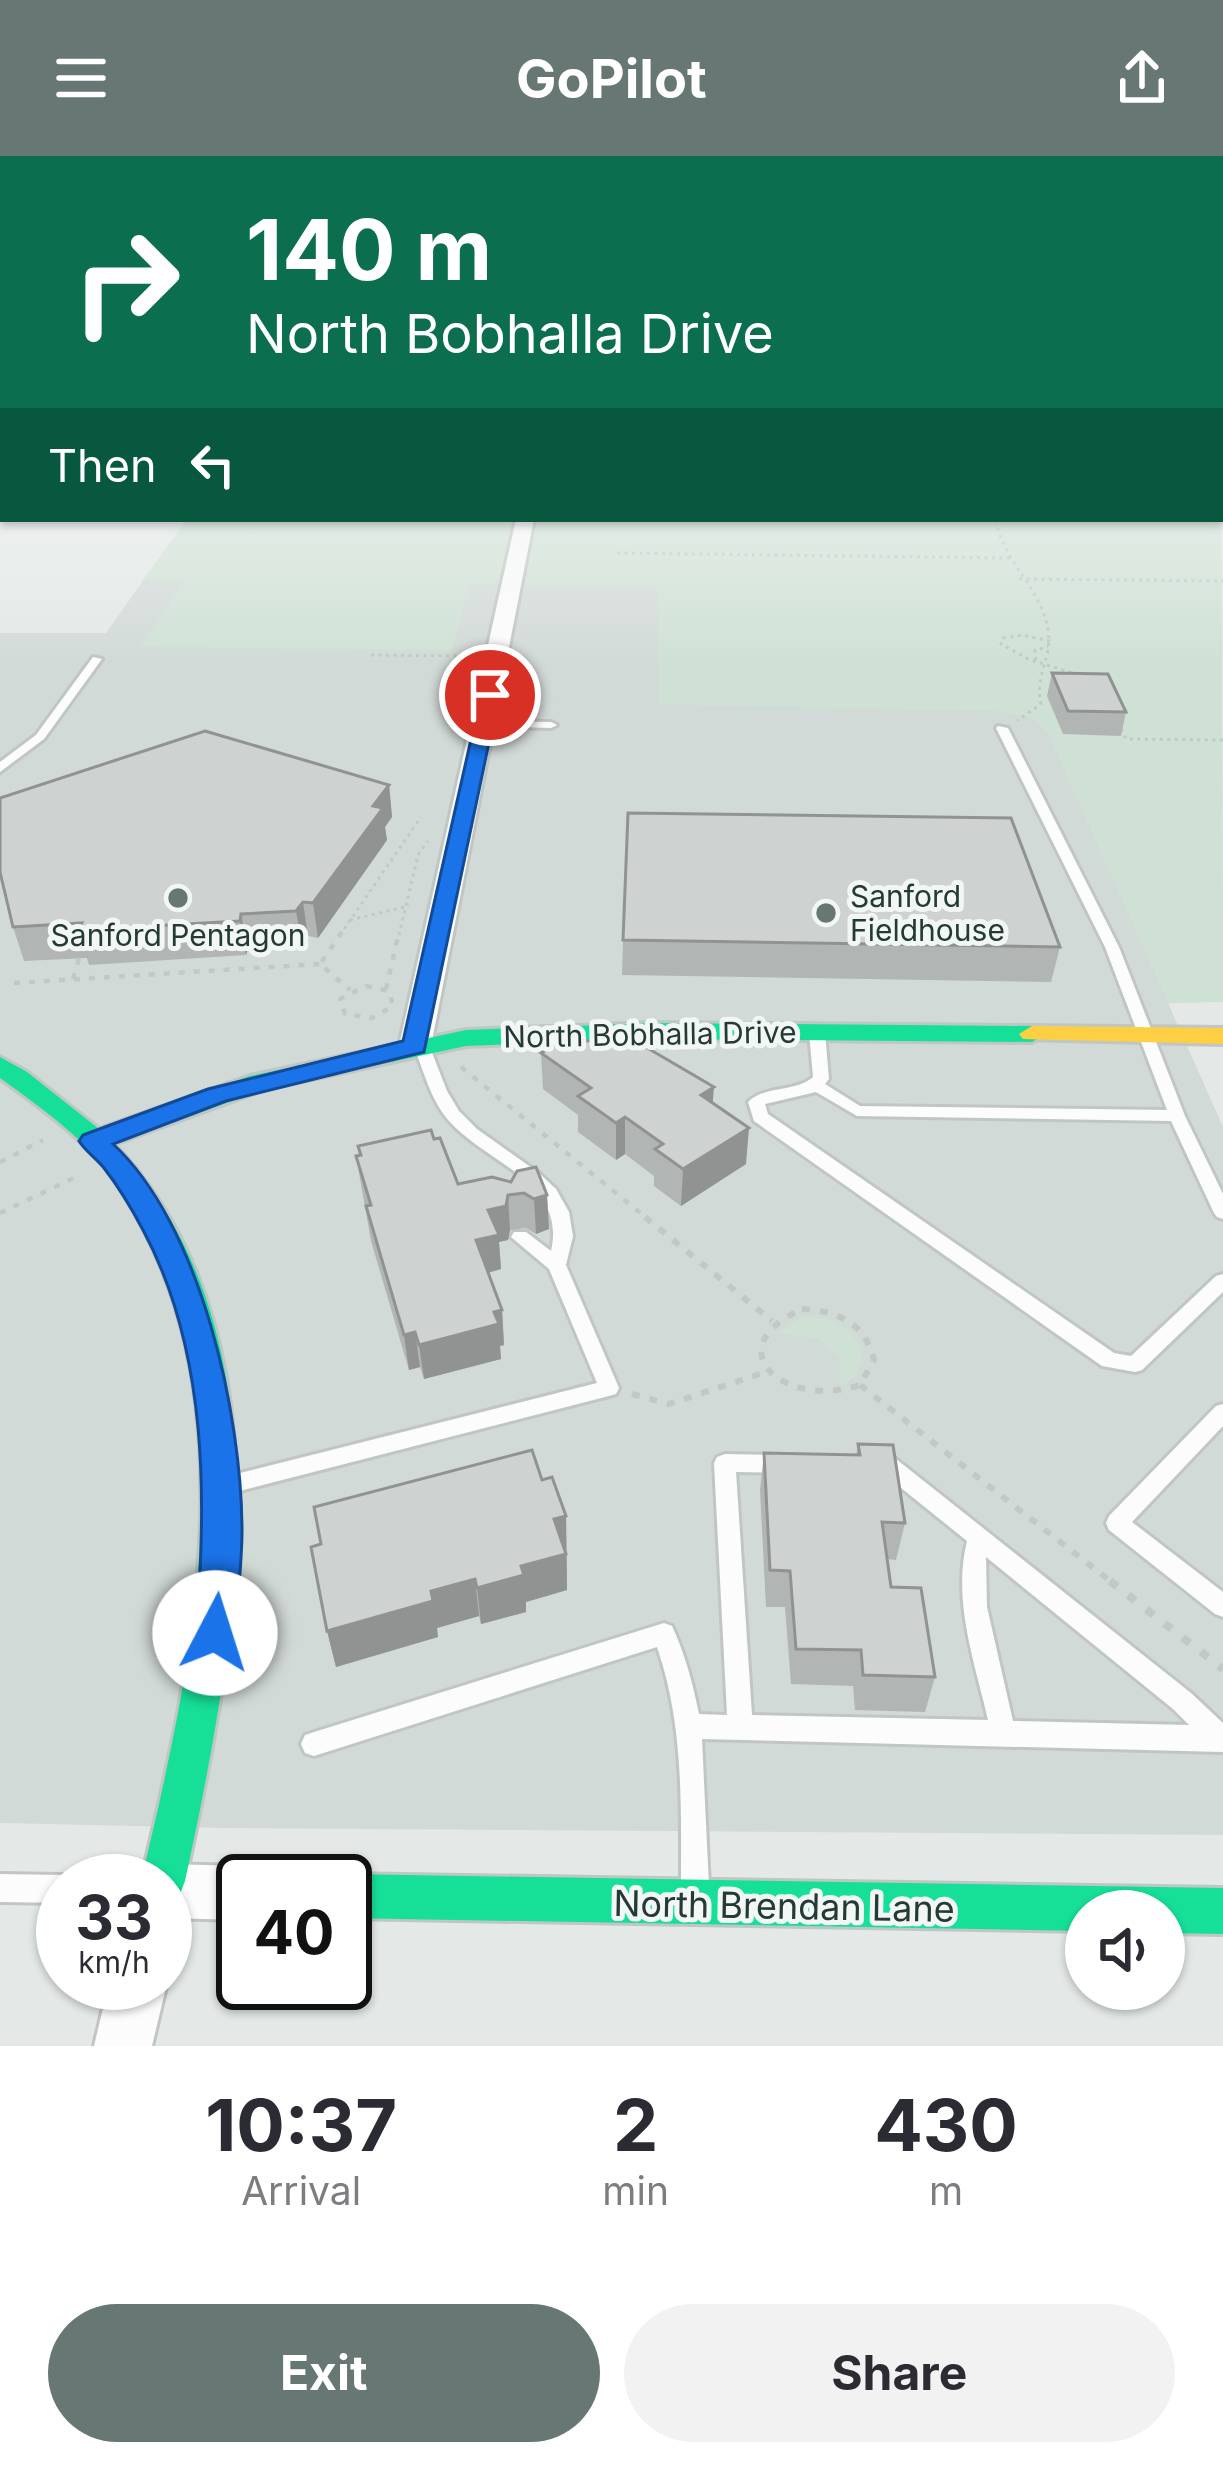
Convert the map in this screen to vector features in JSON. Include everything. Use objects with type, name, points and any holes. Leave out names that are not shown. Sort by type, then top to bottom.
[{"type":"street","points":[[418,1046],[524,522]]},
{"type":"street","name":"North Bobhalla Drive","points":[[93,1141],[217,1095],[418,1046],[562,1032],[1223,1036]]},
{"type":"street","points":[[0,1065],[93,1141],[135,1190],[181,1277],[209,1386],[223,1531],[212,1658],[169,1854]]},
{"type":"street","name":"North Brendan Lane","points":[[372,1897],[1223,1911]]},
{"type":"street","points":[[123,2046],[132,2010]]},
{"type":"lane","points":[[0,768],[40,737],[98,659]]},
{"type":"lane","points":[[484,724],[551,725]]},
{"type":"lane","points":[[1002,728],[1112,947],[1148,1036],[1156,1070],[1223,1213]]},
{"type":"lane","points":[[817,1032],[821,1079],[816,1085],[763,1098],[756,1108],[760,1117],[1109,1360],[1135,1364],[1223,1281]]},
{"type":"lane","points":[[418,1046],[453,1115],[548,1191],[562,1214],[566,1239],[556,1264]]},
{"type":"lane","points":[[816,1085],[857,1112],[1177,1115]]},
{"type":"lane","points":[[510,1160],[511,1186]]},
{"type":"lane","points":[[221,1486],[609,1388],[556,1264],[520,1238]]},
{"type":"lane","points":[[1223,1412],[1117,1523],[1223,1606]]},
{"type":"lane","points":[[882,1461],[1222,1739]]},
{"type":"lane","points":[[740,1727],[724,1463],[797,1465]]},
{"type":"lane","points":[[979,1537],[973,1586],[1003,1733]]},
{"type":"lane","points":[[314,1744],[664,1634],[682,1680],[691,1726],[695,1905]]},
{"type":"lane","points":[[691,1726],[1222,1739]]},
{"type":"lane","points":[[0,1888],[36,1889]]},
{"type":"path","points":[[994,522],[1019,579],[1047,622],[1050,644],[1036,676],[1041,704],[1002,728]]},
{"type":"path","points":[[617,553],[1011,558]]},
{"type":"path","points":[[1019,579],[1223,581]]},
{"type":"path","points":[[1050,644],[1023,635],[1003,638],[1004,647],[1085,677]]},
{"type":"path","points":[[1036,661],[1035,650],[1050,644]]},
{"type":"path","points":[[371,655],[477,656]]},
{"type":"path","points":[[385,662],[388,655]]},
{"type":"path","points":[[1036,693],[1059,693]]},
{"type":"path","points":[[1119,724],[1126,740],[1223,740]]},
{"type":"path","points":[[320,964],[421,818]]},
{"type":"path","points":[[386,989],[418,856],[428,841]]},
{"type":"path","points":[[350,920],[408,906]]},
{"type":"path","points":[[74,979],[80,958]]},
{"type":"path","points":[[180,973],[182,959]]},
{"type":"path","points":[[14,983],[320,964],[350,990]]},
{"type":"path","points":[[386,989],[393,995],[393,1006],[372,1018],[352,1018],[340,1010],[340,999],[350,990],[386,989]]},
{"type":"path","points":[[372,1018],[372,1029]]},
{"type":"path","points":[[456,1057],[457,1063],[772,1321]]},
{"type":"path","points":[[0,1162],[53,1135]]},
{"type":"path","points":[[0,1213],[85,1172]]},
{"type":"path","points":[[802,1309],[837,1313],[852,1321],[872,1346],[874,1360],[860,1385],[844,1393],[806,1394],[788,1388],[770,1371],[760,1348],[772,1321],[802,1309]]},
{"type":"path","points":[[609,1388],[669,1404],[770,1371]]},
{"type":"path","points":[[860,1385],[1223,1669]]},
{"type":"shaded area","points":[[185,522],[1221,522],[1223,1002],[1168,1003],[1223,1127],[1223,1835],[0,1823],[0,633],[106,633]]},
{"type":"green space","points":[[185,522],[1221,522],[1223,1002],[1168,1002],[1049,735],[1032,718],[1002,711],[659,704],[657,586],[470,584],[452,650],[140,647],[184,582],[143,580]]},
{"type":"green space","points":[[802,1317],[833,1322],[856,1340],[863,1360],[854,1377],[840,1386],[840,1358],[818,1338],[776,1333]]},
{"type":"building","points":[[1052,673],[1108,674],[1126,712],[1068,711]]},
{"type":"building","name":"Sanford Pentagon","points":[[205,731],[389,785],[373,806],[383,808],[313,903],[303,902],[296,911],[241,914],[240,921],[79,930],[82,923],[13,927],[0,872],[0,798]]},
{"type":"building","name":"Sanford Fieldhouse","points":[[628,813],[1011,818],[1060,947],[623,940]]},
{"type":"building","points":[[632,1039],[714,1087],[701,1095],[749,1128],[683,1169],[655,1149],[663,1144],[625,1117],[616,1123],[578,1096],[591,1088],[541,1053],[561,1042]]},
{"type":"building","points":[[431,1130],[434,1139],[440,1138],[458,1184],[492,1177],[511,1182],[517,1171],[536,1167],[547,1195],[534,1199],[524,1193],[508,1195],[506,1206],[488,1210],[499,1235],[476,1240],[502,1310],[494,1312],[499,1324],[419,1345],[415,1332],[404,1335],[356,1156],[361,1155],[358,1146]]},
{"type":"building","points":[[858,1444],[893,1445],[905,1523],[882,1522],[891,1587],[921,1588],[935,1677],[863,1675],[861,1650],[796,1649],[790,1571],[770,1570],[764,1453],[860,1455]]},
{"type":"building","points":[[532,1450],[542,1480],[552,1477],[566,1516],[554,1519],[566,1554],[521,1566],[524,1575],[477,1588],[475,1579],[431,1591],[433,1601],[327,1631],[311,1547],[321,1544],[314,1507]]},
{"type":"traffic: fast","points":[[93,1141],[259,1082],[466,1038],[652,1031],[1032,1034]]},
{"type":"traffic: fast","points":[[0,1065],[86,1132],[130,1180],[174,1256],[202,1340],[216,1429],[218,1522],[212,1616],[199,1709],[169,1854]]},
{"type":"traffic: fast","points":[[372,1896],[1223,1911]]},
{"type":"traffic: slow","points":[[1032,1034],[1223,1036]]},
{"type":"place","name":"Sanford Pentagon","points":[[178,898]]},
{"type":"place","name":"Sanford Fieldhouse","points":[[826,913]]},
{"type":"route","points":[[215,1633],[223,1531],[220,1460],[196,1325],[159,1230],[113,1160],[93,1141],[217,1095],[415,1046],[490,695]]}]
